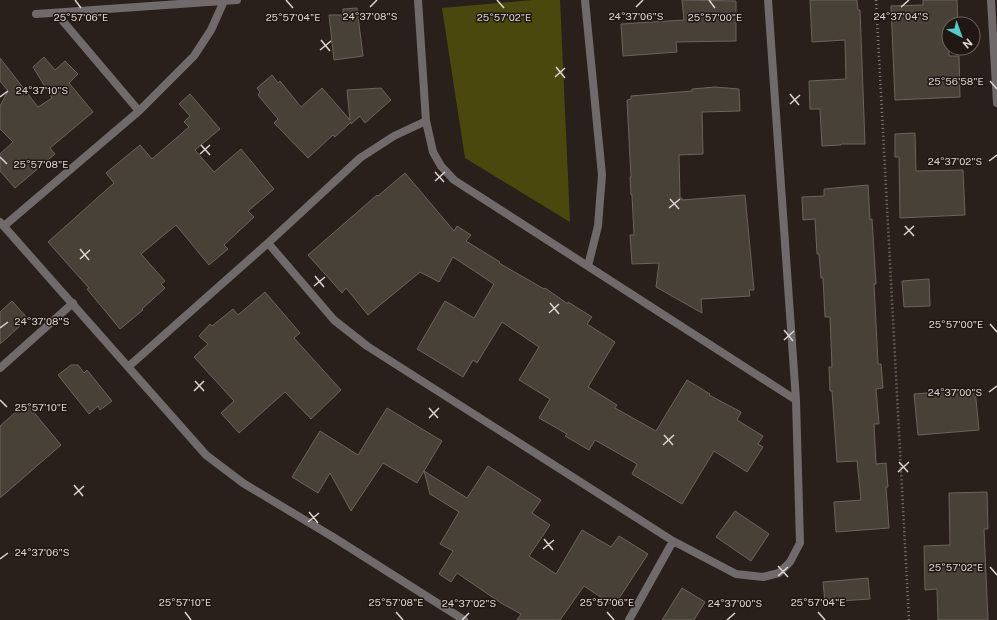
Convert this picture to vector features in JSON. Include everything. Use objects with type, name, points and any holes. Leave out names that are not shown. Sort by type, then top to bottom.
[{"type":"street","points":[[36,14],[237,0]]},
{"type":"street","points":[[418,0],[426,121],[433,152],[441,166],[454,180],[796,400]]},
{"type":"street","points":[[585,0],[602,175],[598,226],[588,266]]},
{"type":"street","points":[[268,243],[334,320],[368,346],[673,541],[736,574],[763,577],[779,573],[790,562],[800,543],[796,400],[768,0]]},
{"type":"street","points":[[991,0],[997,102]]},
{"type":"street","points":[[224,1],[211,30],[194,56],[139,111],[2,224],[206,454],[243,483],[334,537],[464,620]]},
{"type":"street","points":[[56,13],[139,111]]},
{"type":"street","points":[[128,367],[268,243],[360,158],[394,136],[426,121]]},
{"type":"street","points":[[0,368],[73,303]]},
{"type":"street","points":[[629,620],[673,541]]},
{"type":"path","points":[[876,0],[909,620]]},
{"type":"shaded area","points":[[532,0],[560,0],[570,222],[465,158],[442,8]]},
{"type":"building","points":[[682,0],[736,1],[736,41],[676,42],[677,52],[623,56],[621,24],[684,20]]},
{"type":"building","points":[[810,0],[857,0],[858,10],[860,10],[865,144],[822,146],[820,109],[810,109],[809,81],[846,79],[845,40],[812,42]]},
{"type":"building","points":[[923,0],[957,0],[958,16],[941,16],[941,56],[959,56],[960,97],[895,100],[891,6],[923,5]]},
{"type":"building","points":[[357,8],[363,56],[334,60],[329,15],[343,15],[343,9]]},
{"type":"building","points":[[44,57],[55,70],[65,61],[78,74],[69,83],[93,112],[50,148],[55,154],[15,188],[0,171],[0,154],[13,142],[0,129],[0,106],[8,91],[0,81],[0,58],[38,107],[52,98],[33,67]]},
{"type":"building","points":[[272,75],[278,83],[280,81],[301,107],[322,88],[350,120],[347,90],[381,88],[391,100],[365,123],[360,116],[351,124],[351,122],[335,137],[333,135],[308,158],[274,123],[278,119],[258,95],[260,92],[257,88]]},
{"type":"building","points":[[715,87],[739,89],[740,111],[702,112],[703,154],[679,155],[680,198],[682,198],[682,200],[745,195],[754,290],[749,290],[750,296],[701,299],[702,313],[656,287],[659,263],[632,264],[630,235],[634,235],[627,100],[631,99],[631,96],[692,91],[692,89]]},
{"type":"building","points":[[190,94],[220,129],[195,150],[214,172],[241,149],[274,189],[248,211],[254,217],[224,245],[228,249],[209,265],[176,225],[141,254],[165,281],[161,284],[165,288],[142,309],[143,310],[120,329],[87,289],[89,288],[48,242],[114,183],[106,173],[140,145],[152,159],[189,127],[184,122],[190,116],[179,104]]},
{"type":"building","points":[[915,133],[916,171],[963,170],[965,215],[900,218],[899,157],[895,157],[895,134]]},
{"type":"building","points":[[405,173],[454,231],[457,226],[471,235],[466,241],[500,262],[499,263],[544,289],[545,288],[568,304],[568,302],[592,317],[587,324],[615,342],[588,387],[617,405],[615,408],[656,431],[687,380],[710,394],[709,395],[741,412],[737,420],[763,436],[758,444],[763,447],[747,472],[714,451],[682,504],[632,474],[637,464],[595,440],[589,450],[565,436],[567,434],[539,418],[550,399],[519,380],[539,347],[502,322],[477,363],[473,360],[463,377],[417,349],[445,301],[474,318],[494,284],[453,257],[439,282],[420,272],[368,315],[346,288],[342,293],[308,255],[377,195],[378,196]]},
{"type":"building","points":[[868,185],[870,220],[872,219],[876,284],[874,284],[878,364],[881,364],[883,388],[876,389],[879,424],[874,424],[876,464],[886,463],[889,528],[836,532],[834,502],[861,500],[857,461],[837,462],[832,391],[830,391],[829,367],[832,367],[830,317],[825,317],[823,278],[821,278],[819,254],[817,254],[815,219],[803,220],[802,197],[824,196],[824,189]]},
{"type":"building","points":[[929,279],[930,306],[904,307],[902,281]]},
{"type":"building","points":[[265,292],[300,333],[294,338],[341,390],[311,419],[285,392],[239,433],[221,413],[234,401],[194,357],[208,344],[199,336],[210,324],[212,326],[233,309],[238,315]]},
{"type":"building","points":[[12,301],[28,319],[0,344],[0,312]]},
{"type":"building","points":[[71,365],[78,365],[84,373],[87,370],[112,401],[100,410],[98,406],[89,414],[58,375]]},
{"type":"building","points":[[975,389],[979,430],[918,435],[914,394]]},
{"type":"building","points":[[26,403],[61,445],[0,498],[0,426]]},
{"type":"building","points":[[387,408],[442,441],[417,483],[383,463],[351,511],[330,473],[318,493],[292,477],[320,431],[358,455]]},
{"type":"building","points":[[488,466],[541,500],[532,513],[550,525],[529,556],[556,574],[582,530],[611,547],[619,536],[648,554],[614,606],[584,586],[560,620],[517,620],[521,614],[501,603],[457,573],[451,582],[439,574],[453,551],[440,544],[459,512],[430,494],[424,471],[467,498]]},
{"type":"building","points":[[987,492],[988,529],[984,529],[988,620],[938,620],[937,589],[925,590],[924,546],[950,545],[949,493]]},
{"type":"building","points":[[735,511],[769,534],[751,561],[716,537]]},
{"type":"building","points":[[868,578],[870,599],[825,602],[823,582]]},
{"type":"building","points":[[682,588],[705,602],[694,620],[662,620]]}]
